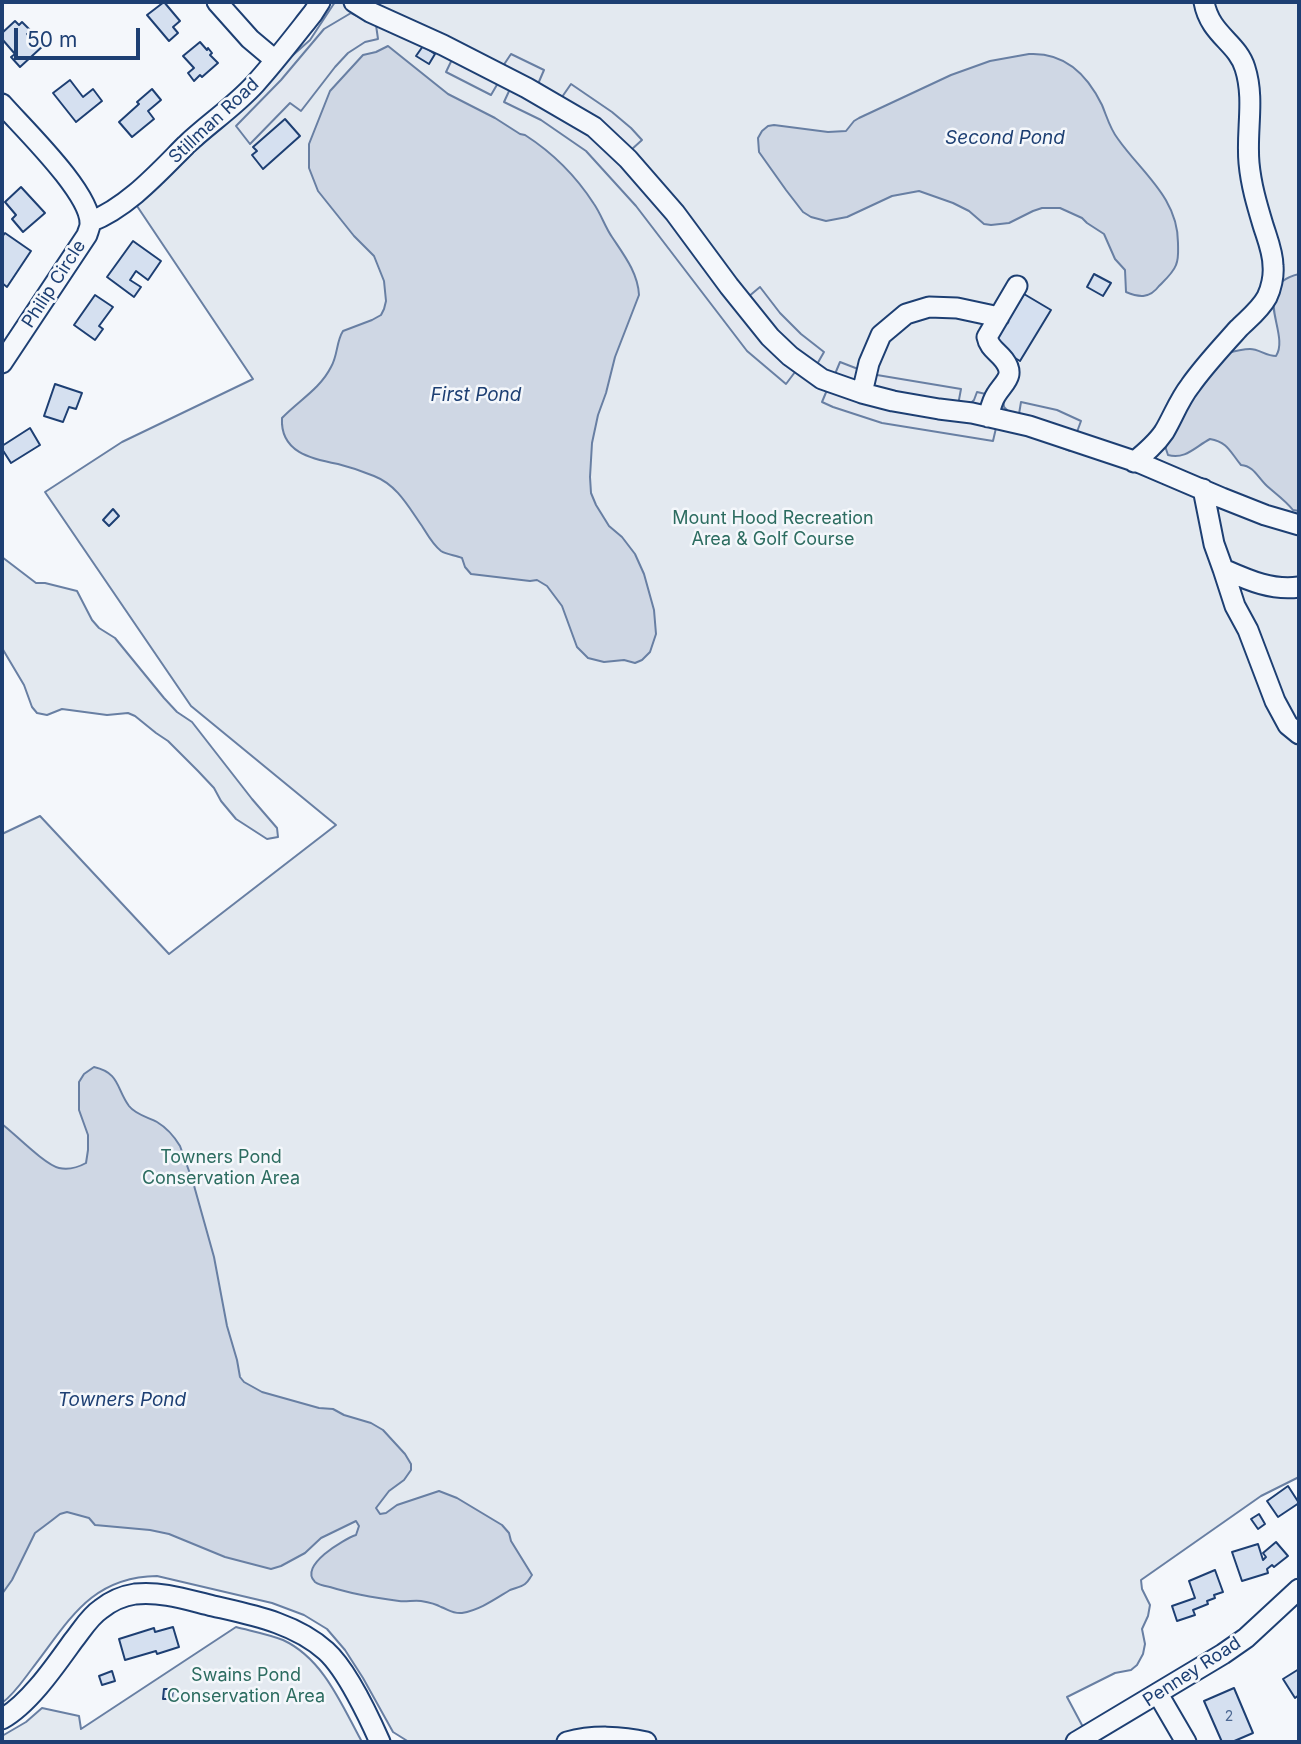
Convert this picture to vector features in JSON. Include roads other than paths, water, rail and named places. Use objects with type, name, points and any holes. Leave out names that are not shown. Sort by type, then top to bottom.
[{"type":"street","points":[[217,2],[250,39],[275,60]]},
{"type":"street","name":"Stillman Road","points":[[90,222],[123,203],[145,185],[239,100],[275,60],[320,2]]},
{"type":"street","points":[[354,2],[527,88],[594,127],[628,159],[675,214],[729,286],[780,347],[822,379],[893,401],[1029,425],[1167,474],[1265,515],[1299,525]]},
{"type":"street","points":[[1134,462],[1156,443],[1190,385],[1257,311],[1268,296],[1273,276],[1270,248],[1254,195],[1250,171],[1250,88],[1246,70],[1242,59],[1209,20],[1204,2]]},
{"type":"street","name":"Philip Circle","points":[[2,104],[70,181],[90,222],[87,235],[2,363]]},
{"type":"street","points":[[988,417],[995,396],[1006,383],[1009,370],[986,340],[1017,286]]},
{"type":"street","points":[[862,393],[869,363],[881,335],[906,314],[929,307],[957,308],[999,317]]},
{"type":"street","points":[[1203,489],[1214,544],[1235,606],[1248,630],[1275,701],[1288,725],[1299,734]]},
{"type":"street","points":[[1223,569],[1267,586],[1299,587]]},
{"type":"street","name":"Penney Road","points":[[1076,1742],[1234,1647],[1299,1589]]},
{"type":"street","points":[[2,1719],[23,1703],[98,1611],[121,1598],[149,1594],[173,1596],[262,1617],[317,1644],[339,1667],[380,1742]]},
{"type":"street","points":[[1158,1694],[1186,1742]]},
{"type":"street","points":[[567,1742],[594,1738],[646,1742]]},
{"type":"water","name":"First Pond","points":[[388,46],[448,94],[525,135],[554,157],[587,194],[633,272],[639,295],[615,357],[598,415],[592,443],[590,477],[591,493],[596,505],[609,526],[635,554],[654,610],[656,634],[650,652],[635,663],[624,660],[604,662],[588,658],[577,647],[562,606],[547,586],[537,580],[471,574],[462,558],[443,552],[435,546],[407,504],[389,485],[360,471],[299,452],[286,439],[282,418],[326,375],[343,331],[372,320],[381,315],[384,309],[384,281],[374,256],[318,191],[309,168],[309,144],[330,91],[363,55]]},
{"type":"water","name":"Second Pond","points":[[1042,54],[1064,61],[1082,75],[1096,94],[1115,135],[1157,187],[1172,213],[1178,243],[1177,262],[1169,276],[1148,295],[1126,292],[1125,270],[1115,259],[1104,234],[1082,218],[1060,208],[1042,208],[1009,223],[991,225],[984,224],[969,211],[953,203],[919,191],[892,196],[847,217],[826,221],[803,212],[759,152],[758,138],[768,126],[828,132],[846,131],[859,118],[951,75],[990,61]]},
{"type":"water","points":[[1299,274],[1299,511],[1293,510],[1253,470],[1241,465],[1221,442],[1210,439],[1180,456],[1168,455],[1165,446],[1174,435],[1197,391],[1224,357],[1231,352],[1250,349],[1276,356],[1279,335],[1273,299],[1276,289],[1284,280]]},
{"type":"water","name":"Towners Pond","points":[[94,1067],[109,1073],[132,1109],[164,1127],[180,1146],[214,1257],[227,1326],[240,1377],[244,1382],[262,1392],[319,1408],[333,1409],[383,1430],[405,1454],[411,1464],[411,1470],[376,1508],[380,1514],[397,1505],[439,1491],[457,1498],[502,1525],[509,1533],[532,1575],[526,1583],[487,1604],[456,1613],[426,1602],[373,1597],[315,1582],[311,1576],[317,1561],[333,1547],[356,1535],[359,1526],[356,1521],[321,1538],[305,1553],[271,1569],[225,1557],[169,1534],[95,1525],[89,1518],[67,1512],[60,1514],[35,1533],[12,1580],[2,1594],[2,1124],[53,1166],[70,1169],[86,1163],[88,1135],[79,1110],[79,1082],[84,1074]]},
{"type":"park label","name":"Mount Hood Recreation Area & Golf Course","points":[[773,529]]},
{"type":"park label","name":"Towners Pond Conservation Area","points":[[221,1168]]},
{"type":"park label","name":"Swains Pond Conservation Area","points":[[246,1686]]}]
